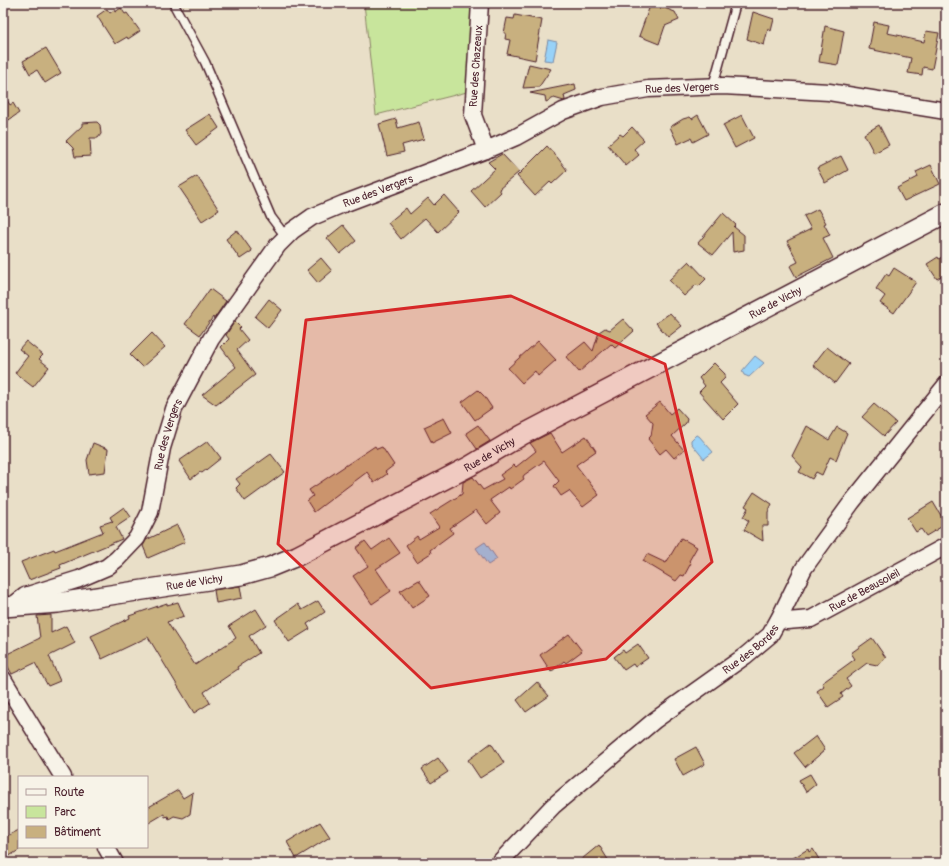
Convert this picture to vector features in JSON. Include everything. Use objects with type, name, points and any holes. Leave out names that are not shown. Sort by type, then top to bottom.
[{"type":"street","name":"Rue des Chazeaux","points":[[480,3],[472,115],[486,150]]},
{"type":"street","name":"Rue des Vergers","points":[[8,606],[25,596],[79,579],[107,567],[137,538],[150,512],[162,448],[174,409],[211,339],[278,245],[292,231],[312,217],[486,150],[516,137],[562,111],[602,97],[648,89],[713,86],[828,92],[946,111]]},
{"type":"street","name":"Rue de Vichy","points":[[8,606],[58,603],[241,575],[270,567],[297,556],[470,466],[522,435],[946,212]]},
{"type":"street","name":"Rue des Bordes","points":[[499,863],[554,806],[655,720],[745,656],[770,635],[780,619],[804,568],[852,502],[946,385]]},
{"type":"street","name":"Rue de Beausoleil","points":[[780,619],[787,621],[811,619],[946,546]]},
{"type":"street","points":[[3,679],[62,776]]},
{"type":"street","points":[[107,848],[115,863]]},
{"type":"lane","points":[[173,3],[205,62],[271,217],[286,237]]},
{"type":"lane","points":[[713,86],[736,3]]},
{"type":"highlighted area","points":[[511,296],[665,364],[712,562],[606,659],[431,688],[278,544],[306,320]]},
{"type":"green space","points":[[364,3],[473,3],[467,92],[376,115]]},
{"type":"water","points":[[548,40],[557,42],[553,61],[544,60]]},
{"type":"water","points":[[755,356],[764,363],[749,377],[744,375],[742,371]]},
{"type":"water","points":[[696,435],[699,436],[713,452],[704,459],[691,443],[691,440]]},
{"type":"water","points":[[485,542],[497,559],[488,565],[476,548]]},
{"type":"building","points":[[651,3],[675,12],[679,20],[665,26],[659,44],[639,36]]},
{"type":"building","points":[[121,8],[125,14],[127,13],[140,31],[128,39],[127,37],[115,44],[97,16],[107,9],[110,13]]},
{"type":"building","points":[[753,12],[774,19],[771,31],[768,29],[764,45],[747,39]]},
{"type":"building","points":[[515,15],[542,20],[535,60],[507,54],[510,40],[505,39],[506,33],[504,33],[507,18],[514,19]]},
{"type":"building","points":[[874,22],[889,25],[887,33],[924,42],[926,31],[939,33],[932,69],[923,67],[922,75],[908,73],[911,58],[869,49]]},
{"type":"building","points":[[825,26],[844,31],[838,65],[819,62]]},
{"type":"building","points":[[46,48],[61,73],[45,83],[37,70],[30,74],[23,61]]},
{"type":"building","points":[[529,64],[551,69],[539,87],[523,88]]},
{"type":"building","points":[[575,84],[576,90],[564,95],[564,101],[554,98],[546,102],[545,96],[530,93]]},
{"type":"building","points":[[3,93],[10,105],[13,103],[19,113],[3,124]]},
{"type":"building","points":[[210,114],[219,128],[196,145],[185,130]]},
{"type":"building","points":[[698,115],[708,134],[693,142],[691,138],[678,144],[670,127],[683,119],[690,117],[692,119]]},
{"type":"building","points":[[742,115],[754,138],[735,148],[723,125]]},
{"type":"building","points":[[396,119],[398,128],[419,122],[424,139],[402,145],[404,152],[387,156],[379,124]]},
{"type":"building","points":[[97,122],[100,125],[101,134],[98,138],[90,138],[91,156],[75,157],[73,148],[66,141],[82,126],[82,123]]},
{"type":"building","points":[[879,125],[889,145],[874,153],[864,134]]},
{"type":"building","points":[[632,127],[644,140],[634,149],[639,155],[626,166],[608,145],[620,134],[623,136]]},
{"type":"building","points":[[547,146],[567,170],[552,184],[550,182],[535,196],[517,176]]},
{"type":"building","points":[[502,154],[519,172],[499,189],[501,192],[485,207],[471,191],[495,169],[488,162]]},
{"type":"building","points":[[841,156],[848,170],[825,183],[817,168]]},
{"type":"building","points":[[931,165],[940,184],[904,201],[897,188],[918,177],[916,172]]},
{"type":"building","points":[[197,176],[219,210],[202,221],[179,187]]},
{"type":"building","points":[[444,195],[459,212],[438,232],[425,218],[401,239],[388,223],[406,208],[410,214],[428,198],[434,205]]},
{"type":"building","points":[[818,209],[826,223],[824,224],[830,235],[823,238],[833,258],[796,277],[790,266],[798,262],[787,241],[811,229],[804,216]]},
{"type":"building","points":[[723,213],[736,225],[734,227],[744,235],[744,250],[733,252],[732,232],[713,255],[698,243]]},
{"type":"building","points":[[343,225],[356,241],[340,254],[327,238]]},
{"type":"building","points":[[237,230],[252,251],[240,259],[226,239]]},
{"type":"building","points":[[946,254],[946,273],[937,279],[927,264]]},
{"type":"building","points":[[321,258],[332,271],[318,283],[307,270]]},
{"type":"building","points":[[689,261],[706,279],[699,286],[696,285],[684,296],[669,280]]},
{"type":"building","points":[[894,268],[916,282],[894,313],[880,303],[885,296],[876,289],[886,274],[889,276]]},
{"type":"building","points":[[210,289],[226,301],[214,319],[213,317],[200,335],[185,324]]},
{"type":"building","points":[[269,299],[282,310],[268,328],[255,317]]},
{"type":"building","points":[[670,313],[682,326],[668,337],[656,323]]},
{"type":"building","points":[[623,319],[634,331],[615,348],[611,344],[579,372],[566,357],[585,342],[593,351],[599,332],[605,328],[610,330]]},
{"type":"building","points":[[235,321],[241,327],[239,329],[248,340],[237,350],[255,375],[216,405],[202,395],[236,367],[221,347],[229,339],[226,335]]},
{"type":"building","points":[[152,333],[165,347],[142,367],[130,355]]},
{"type":"building","points":[[26,341],[43,355],[39,359],[49,367],[33,387],[15,373],[28,356],[19,349]]},
{"type":"building","points":[[538,341],[556,360],[538,376],[535,371],[522,383],[508,368]]},
{"type":"building","points":[[827,347],[849,364],[835,383],[813,365]]},
{"type":"building","points":[[714,363],[725,374],[725,378],[720,383],[738,404],[723,419],[699,392],[705,386],[699,378]]},
{"type":"building","points":[[478,390],[492,408],[475,420],[462,402]]},
{"type":"building","points":[[660,402],[670,414],[677,408],[687,419],[686,423],[672,436],[684,450],[674,458],[666,449],[660,454],[648,439],[651,436],[653,423],[645,414]]},
{"type":"building","points":[[874,404],[896,423],[884,436],[862,417]]},
{"type":"building","points":[[444,418],[452,433],[432,443],[424,427]]},
{"type":"building","points":[[478,425],[490,441],[477,449],[466,433]]},
{"type":"building","points":[[807,426],[829,440],[837,427],[847,433],[836,460],[830,457],[822,475],[816,472],[812,479],[799,472],[802,467],[792,456]]},
{"type":"building","points":[[550,433],[562,452],[586,436],[596,451],[576,465],[599,495],[583,507],[569,491],[561,496],[554,486],[559,481],[544,461],[524,475],[524,479],[490,500],[500,513],[487,524],[476,510],[450,528],[453,533],[430,550],[431,553],[417,562],[406,545],[417,536],[419,539],[439,527],[430,514],[462,494],[463,482],[473,477],[483,490],[503,479],[500,475],[514,465],[516,467],[536,451],[530,443]]},
{"type":"building","points":[[208,441],[221,458],[202,473],[200,472],[191,479],[179,461]]},
{"type":"building","points":[[93,443],[108,449],[105,472],[89,474],[87,460]]},
{"type":"building","points":[[375,446],[377,449],[382,447],[394,465],[385,472],[387,474],[374,483],[367,472],[314,512],[307,501],[313,496],[309,490]]},
{"type":"building","points":[[271,454],[285,472],[245,501],[236,488],[240,484],[236,479]]},
{"type":"building","points":[[754,492],[772,504],[768,512],[768,526],[762,526],[763,541],[744,530],[749,521],[743,517],[748,508],[745,506]]},
{"type":"building","points":[[933,502],[946,524],[926,536],[921,529],[916,532],[907,518]]},
{"type":"building","points":[[124,507],[131,517],[116,527],[122,539],[60,565],[61,568],[29,580],[21,562],[54,549],[55,551],[103,532],[100,525],[113,522],[110,517]]},
{"type":"building","points":[[177,525],[185,542],[148,558],[143,546],[146,540]]},
{"type":"building","points":[[389,538],[400,553],[376,569],[391,591],[372,604],[353,576],[368,566],[356,548],[365,541],[372,550]]},
{"type":"building","points":[[681,538],[697,547],[689,561],[691,563],[684,576],[681,575],[676,581],[643,561],[647,554],[666,563]]},
{"type":"building","points":[[419,580],[430,596],[412,608],[400,591]]},
{"type":"building","points":[[240,586],[242,598],[216,603],[214,590]]},
{"type":"building","points":[[318,601],[325,612],[307,624],[310,629],[289,642],[275,620],[298,604],[302,610]]},
{"type":"building","points":[[178,602],[184,616],[167,622],[195,665],[236,638],[229,626],[256,609],[266,625],[249,636],[259,653],[237,667],[238,669],[204,692],[210,703],[194,713],[148,637],[102,659],[91,636],[130,618],[129,616],[167,603],[167,605]]},
{"type":"building","points":[[51,615],[51,633],[66,626],[75,643],[49,656],[60,681],[48,686],[35,663],[12,674],[3,656],[40,638],[37,616]]},
{"type":"building","points":[[569,634],[582,651],[566,663],[564,661],[551,672],[540,655]]},
{"type":"building","points":[[872,638],[886,658],[877,665],[867,663],[846,679],[851,686],[841,694],[843,697],[828,707],[817,691],[824,686],[822,683],[855,659],[851,653]]},
{"type":"building","points":[[638,644],[648,658],[635,667],[633,664],[624,670],[614,657],[623,650],[625,653]]},
{"type":"building","points":[[537,682],[549,696],[526,712],[517,700]]},
{"type":"building","points":[[816,736],[825,750],[805,767],[794,753]]},
{"type":"building","points":[[491,743],[504,763],[480,778],[468,760]]},
{"type":"building","points":[[696,747],[705,764],[683,776],[674,759]]},
{"type":"building","points":[[438,758],[448,772],[431,783],[422,769]]},
{"type":"building","points":[[810,774],[816,784],[806,792],[799,780]]},
{"type":"building","points":[[178,790],[183,798],[193,792],[190,814],[183,818],[174,816],[169,819],[168,816],[165,817],[164,814],[148,823],[148,807]]},
{"type":"building","points":[[320,822],[330,837],[296,858],[287,842]]},
{"type":"building","points":[[18,830],[19,850],[3,860],[3,838]]},
{"type":"building","points":[[599,845],[610,863],[577,863]]},
{"type":"building","points":[[808,849],[809,852],[813,849],[821,863],[785,863]]}]
